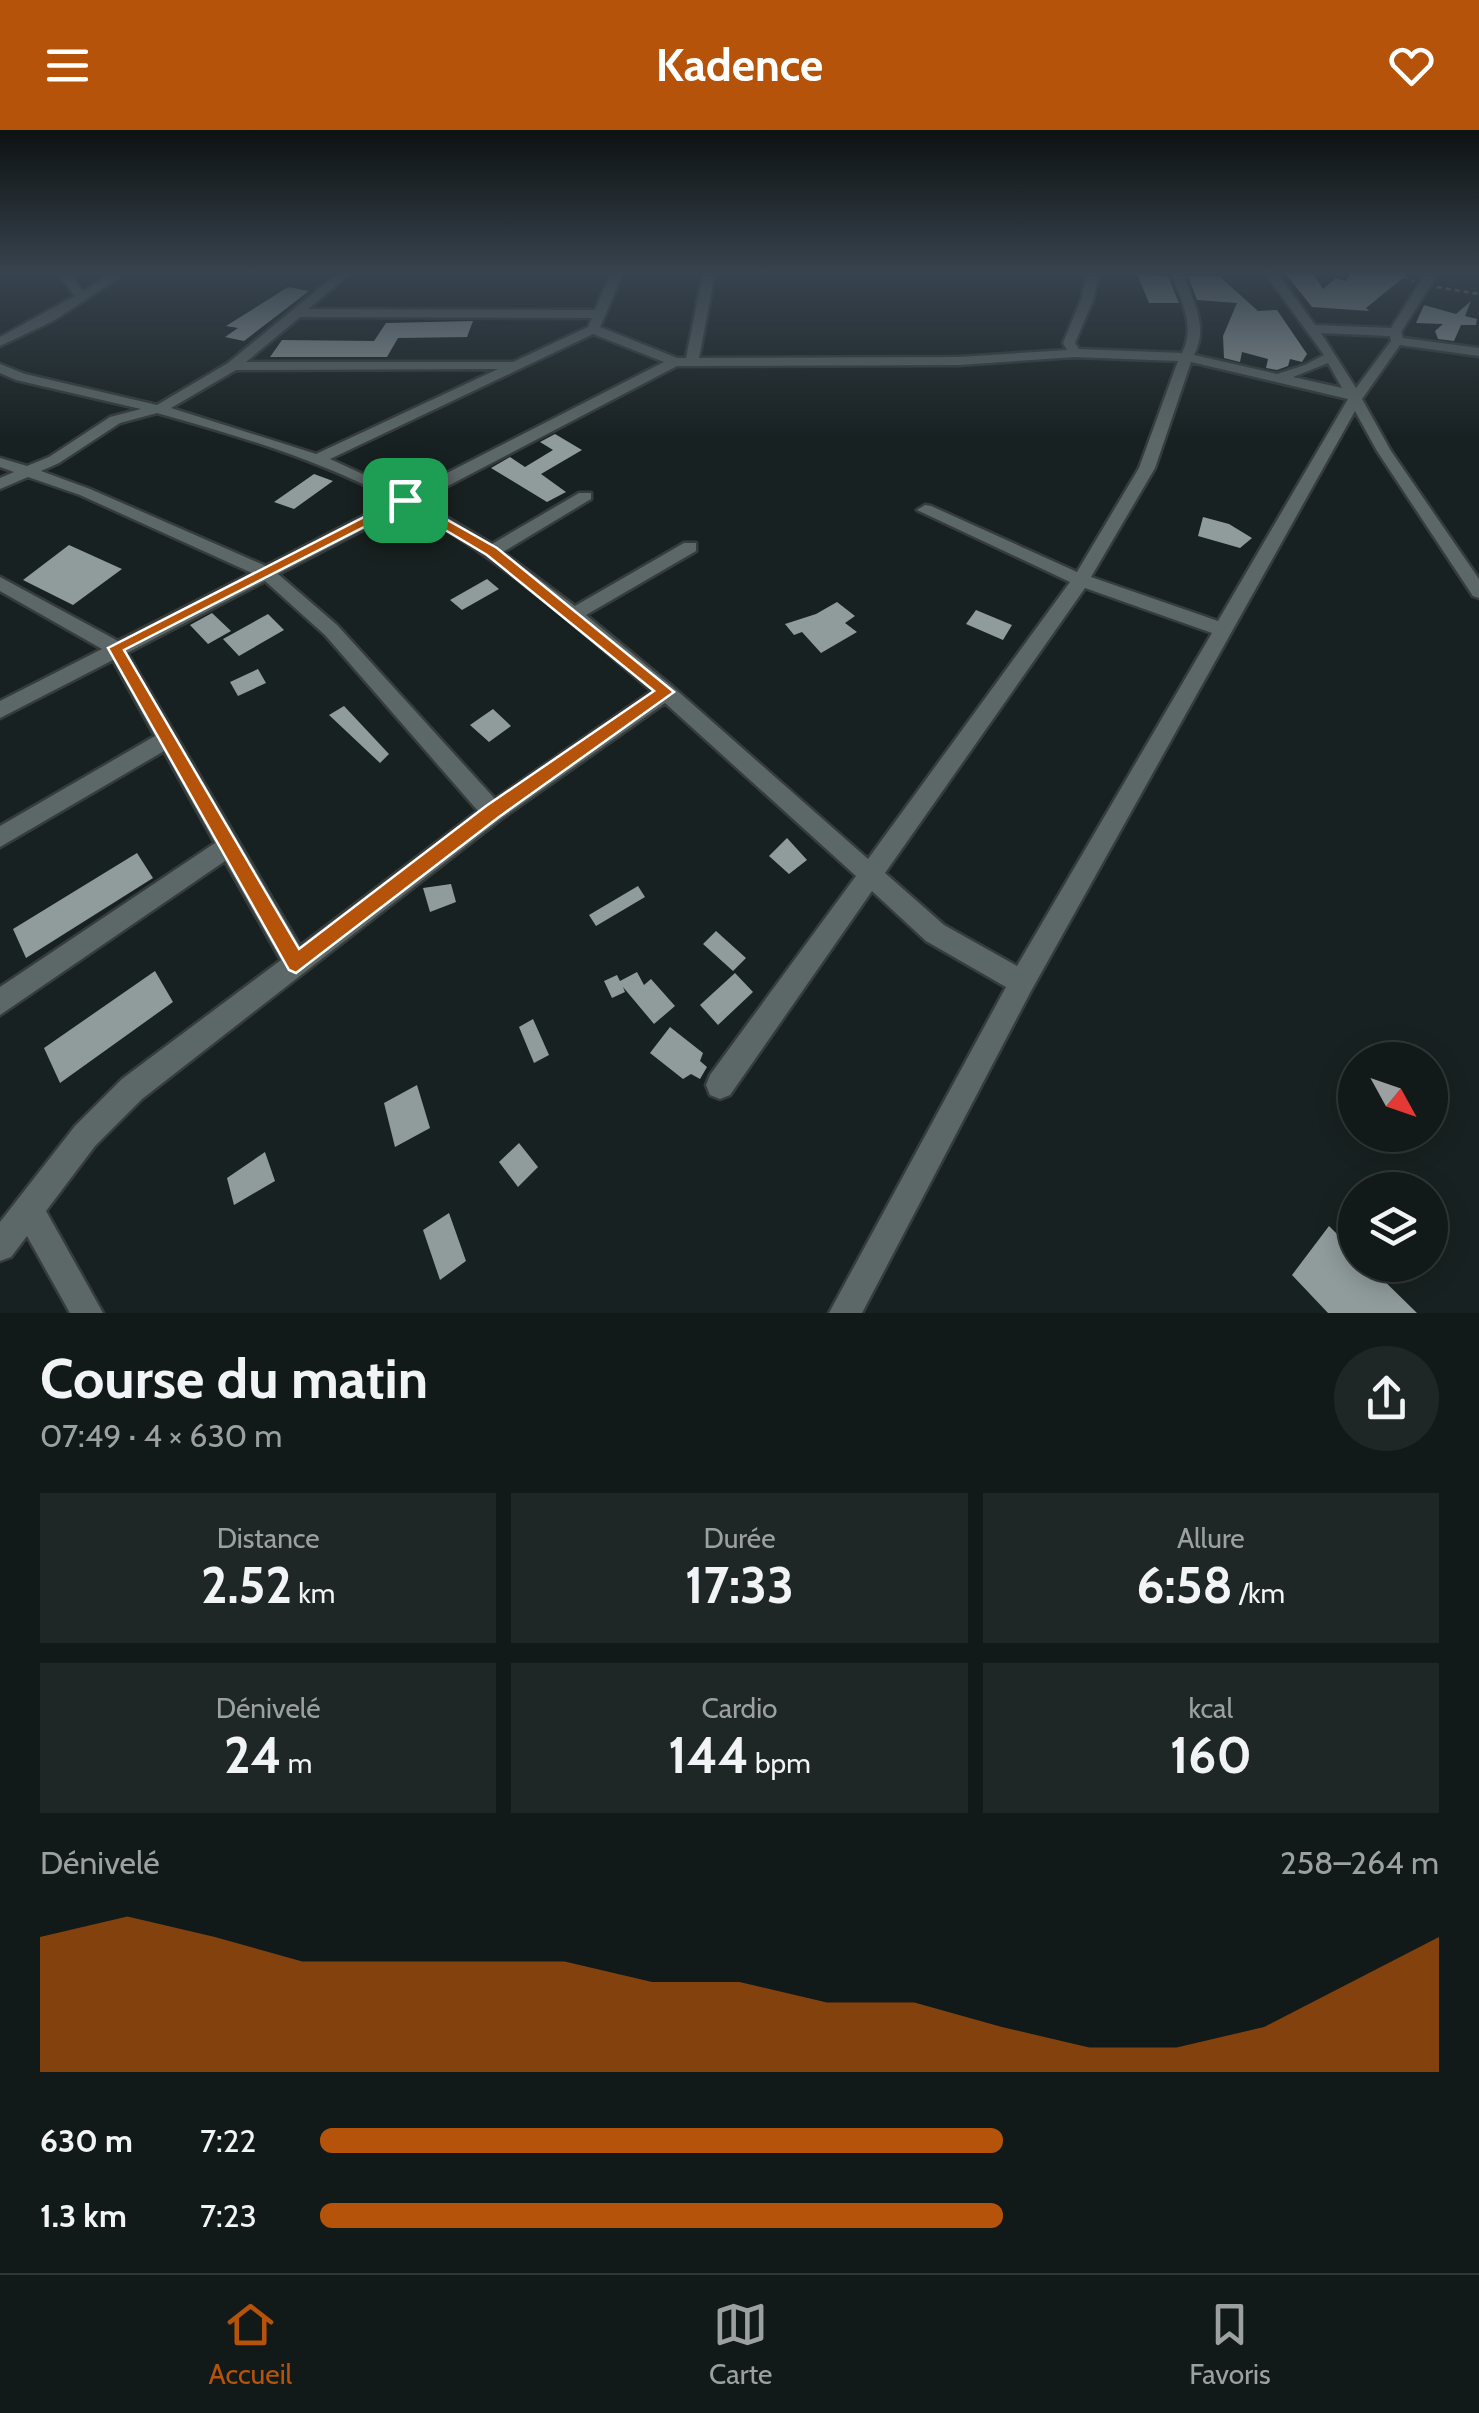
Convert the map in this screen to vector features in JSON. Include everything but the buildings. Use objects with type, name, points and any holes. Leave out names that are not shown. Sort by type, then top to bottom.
[{"type":"street","points":[[1,342],[25,328]]},
{"type":"street","points":[[0,484],[31,471],[115,420],[162,408],[233,366],[279,328]]},
{"type":"street","points":[[0,710],[683,361],[693,328]]},
{"type":"street","points":[[1075,352],[1069,343],[1076,328]]},
{"type":"street","points":[[720,1085],[1080,580],[1148,468],[1186,357],[1196,340],[1196,328]]},
{"type":"street","points":[[845,1313],[1022,982],[1352,397],[1401,328]]},
{"type":"street","points":[[314,460],[594,329],[683,361],[960,361],[1075,352],[1186,357],[1352,397]]},
{"type":"street","points":[[1312,329],[1396,337],[1479,352]]},
{"type":"street","points":[[1312,329],[1479,592]]},
{"type":"street","points":[[1278,378],[1310,368],[1331,356]]},
{"type":"street","points":[[233,366],[518,365]]},
{"type":"street","points":[[0,368],[21,377],[162,408],[314,460],[405,500],[492,552],[666,692],[935,933],[1022,982]]},
{"type":"street","points":[[0,462],[31,471],[265,572],[331,630],[492,812]]},
{"type":"street","points":[[492,552],[586,496]]},
{"type":"street","points":[[925,510],[1080,580],[1224,630]]},
{"type":"street","points":[[573,615],[690,547]]},
{"type":"street","points":[[0,582],[115,648],[296,963]]},
{"type":"street","points":[[0,1246],[85,1136],[132,1090],[492,812],[666,692]]},
{"type":"street","points":[[0,837],[168,739]]},
{"type":"street","points":[[0,1002],[229,846]]},
{"type":"street","points":[[28,1209],[88,1313]]},
{"type":"route","points":[[405,500],[492,552],[666,692],[492,812],[296,963],[115,648],[405,500]]}]
